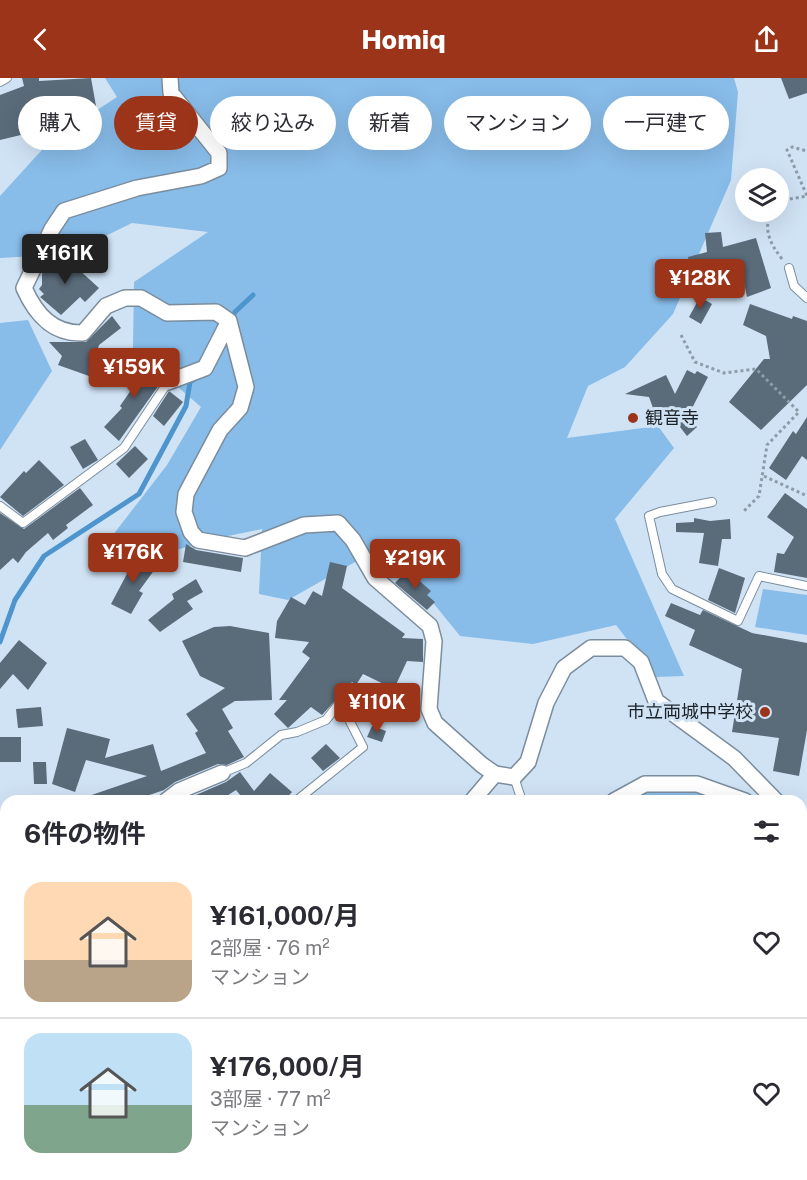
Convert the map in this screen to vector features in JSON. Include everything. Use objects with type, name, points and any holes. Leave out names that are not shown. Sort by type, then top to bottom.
[{"type":"street","points":[[170,78],[171,93],[219,153],[219,168],[201,176],[137,188],[64,211],[52,229],[24,288],[30,302],[48,325],[68,333],[83,333],[106,306],[125,298],[141,298],[167,313],[216,312],[229,321],[246,387],[240,408],[220,430],[186,494],[184,512],[190,532],[198,540],[245,548],[304,525],[338,523],[353,540],[375,578],[430,626],[434,641],[429,709],[435,723],[495,774],[514,777],[528,762],[546,703],[564,668],[591,648],[625,648],[641,662],[656,701],[734,758],[770,795]]},
{"type":"street","points":[[168,381],[205,368],[229,321]]},
{"type":"street","points":[[174,795],[222,772]]},
{"type":"street","points":[[477,795],[495,774]]},
{"type":"street","points":[[625,795],[645,784],[697,784],[728,795]]},
{"type":"lane","points":[[0,82],[7,78]]},
{"type":"lane","points":[[789,268],[794,286],[807,298]]},
{"type":"lane","points":[[0,506],[23,523],[106,462],[124,448],[168,381]]},
{"type":"lane","points":[[712,501],[649,516],[662,574],[672,589],[738,621],[759,576],[807,586]]},
{"type":"lane","points":[[222,772],[246,763],[281,735],[297,732],[326,720],[340,702],[363,747],[303,795]]},
{"type":"lane","points":[[514,777],[520,795]]},
{"type":"path","points":[[789,199],[807,195],[787,150],[792,147],[807,151]]},
{"type":"path","points":[[767,222],[769,241],[789,268]]},
{"type":"path","points":[[681,334],[695,362],[724,373],[756,369],[799,412],[767,445],[764,476],[759,496],[743,512]]},
{"type":"path","points":[[764,476],[807,496]]},
{"type":"shaded area","points":[[105,78],[734,78],[738,92],[731,180],[673,314],[625,367],[588,386],[567,438],[658,426],[674,448],[615,519],[684,676],[656,677],[616,625],[533,644],[460,636],[417,583],[371,553],[288,600],[259,594],[262,529],[218,538],[134,562],[99,553],[167,465],[201,407],[133,348],[134,282],[208,232],[132,223],[69,254],[0,258],[0,196],[42,150],[102,150],[102,107],[114,99],[114,150],[198,150],[198,96],[116,96]]},
{"type":"shaded area","points":[[28,320],[52,371],[0,450],[0,323]]},
{"type":"shaded area","points":[[763,589],[807,595],[807,635],[755,627]]},
{"type":"shaded area","points":[[654,784],[697,788],[718,795],[639,795]]},
{"type":"building","points":[[22,78],[39,78],[39,81],[91,78],[94,96],[18,96],[18,136],[0,140],[0,95],[24,86]]},
{"type":"building","points":[[781,78],[807,78],[807,93],[789,99]]},
{"type":"building","points":[[721,232],[723,247],[756,238],[771,288],[747,297],[739,259],[689,263],[688,257],[707,252],[705,233]]},
{"type":"building","points":[[67,259],[99,288],[85,302],[80,297],[61,315],[40,297],[44,294],[39,289],[48,261]]},
{"type":"building","points":[[700,297],[712,304],[701,324],[689,317]]},
{"type":"building","points":[[750,304],[792,319],[793,316],[807,321],[807,385],[761,430],[729,402],[764,359],[770,359],[766,336],[743,325]]},
{"type":"building","points":[[112,316],[121,328],[99,345],[89,376],[58,365],[62,356],[49,342],[86,342]]},
{"type":"building","points":[[135,360],[159,377],[157,381],[159,385],[119,441],[104,427],[122,408],[120,406],[136,383],[125,375]]},
{"type":"building","points":[[687,370],[695,374],[697,371],[708,377],[688,416],[697,427],[687,436],[670,414],[657,419],[649,397],[625,394],[666,375],[675,394]]},
{"type":"building","points":[[169,391],[183,402],[164,426],[153,416]]},
{"type":"building","points":[[807,417],[807,460],[802,456],[786,480],[769,468],[793,431],[796,434]]},
{"type":"building","points":[[85,439],[98,460],[83,469],[70,447]]},
{"type":"building","points":[[135,446],[148,459],[129,478],[116,464]]},
{"type":"building","points":[[39,460],[64,485],[23,516],[0,497],[24,471],[26,473]]},
{"type":"building","points":[[80,488],[93,505],[66,525],[68,528],[53,540],[48,533],[26,552],[18,563],[13,558],[0,570],[0,513],[24,529]]},
{"type":"building","points":[[785,493],[807,509],[807,578],[774,572],[777,553],[784,554],[794,537],[767,517]]},
{"type":"building","points":[[694,518],[710,521],[730,519],[731,539],[722,539],[718,566],[699,563],[704,533],[676,532],[676,523],[694,522]]},
{"type":"building","points":[[186,544],[196,550],[243,558],[241,572],[183,562]]},
{"type":"building","points":[[133,553],[155,569],[139,591],[143,593],[131,614],[111,604],[129,570],[123,566]]},
{"type":"building","points":[[330,562],[347,566],[342,588],[405,634],[402,638],[423,639],[423,662],[407,661],[394,689],[363,674],[356,685],[352,682],[322,715],[311,707],[288,728],[274,714],[287,700],[279,700],[310,658],[302,652],[309,642],[275,638],[277,621],[291,597],[305,605],[313,591],[322,596]]},
{"type":"building","points":[[719,568],[745,578],[735,613],[708,600]]},
{"type":"building","points":[[407,570],[431,591],[427,595],[435,602],[427,610],[395,583]]},
{"type":"building","points":[[196,579],[203,592],[187,601],[193,609],[160,632],[148,620],[174,599],[172,594]]},
{"type":"building","points":[[671,603],[700,615],[703,610],[752,633],[807,643],[807,730],[799,776],[773,771],[779,738],[732,732],[742,669],[689,645],[695,630],[665,616]]},
{"type":"building","points":[[230,626],[269,633],[272,700],[235,701],[222,709],[233,728],[228,731],[244,757],[227,765],[218,764],[149,795],[92,795],[147,776],[86,760],[75,792],[52,784],[67,728],[110,739],[105,758],[153,744],[161,771],[206,753],[195,733],[198,731],[186,714],[225,688],[200,676],[182,641],[214,627]]},
{"type":"building","points":[[19,640],[47,663],[28,690],[13,674],[0,689],[0,663]]},
{"type":"building","points":[[41,707],[43,726],[18,728],[16,709]]},
{"type":"building","points":[[372,726],[386,731],[382,742],[367,737]]},
{"type":"building","points":[[0,737],[21,737],[21,762],[0,762]]},
{"type":"building","points":[[326,744],[340,758],[323,771],[311,758]]},
{"type":"building","points":[[33,762],[46,762],[47,784],[34,784]]},
{"type":"building","points":[[240,772],[254,791],[270,773],[292,792],[289,795],[240,795],[236,790],[228,795],[196,795],[226,782]]},
{"type":"waterway","points":[[231,321],[235,312],[253,295]]},
{"type":"waterway","points":[[0,642],[15,600],[44,556],[139,494],[186,406],[190,382],[196,378]]},
{"type":"place","name":"観音寺","points":[[633,418]]},
{"type":"place","name":"市立両城中学校","points":[[765,712]]}]
